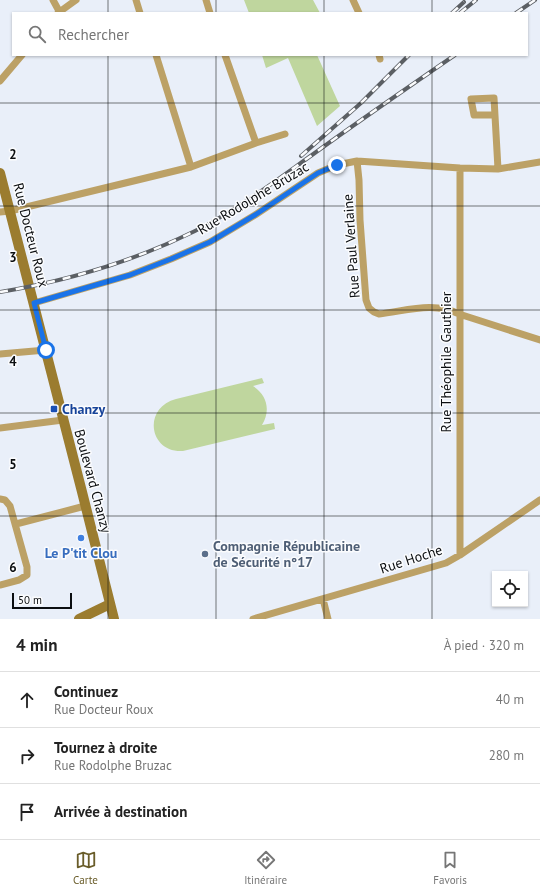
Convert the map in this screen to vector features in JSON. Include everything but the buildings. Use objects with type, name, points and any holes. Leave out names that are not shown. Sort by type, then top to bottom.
[{"type":"main road","name":"Rue Docteur Roux","points":[[0,173],[5,212],[34,303],[46,350]]},
{"type":"main road","name":"Boulevard Chanzy","points":[[46,350],[114,619]]},
{"type":"main road","points":[[79,619],[110,604]]},
{"type":"street","points":[[53,0],[58,12],[73,1]]},
{"type":"street","points":[[136,0],[140,12]]},
{"type":"street","points":[[206,0],[210,12]]},
{"type":"street","points":[[353,0],[359,12]]},
{"type":"street","points":[[0,81],[21,56]]},
{"type":"street","points":[[156,56],[191,167]]},
{"type":"street","points":[[225,56],[256,143]]},
{"type":"street","points":[[495,115],[498,168]]},
{"type":"street","points":[[5,212],[191,167],[285,134]]},
{"type":"street","name":"Rue Rodolphe Bruzac","points":[[34,303],[130,275],[210,242],[244,222],[318,173],[337,165],[357,161],[460,168],[498,168],[540,162]]},
{"type":"street","name":"Rue Paul Verlaine","points":[[357,161],[360,180],[360,220],[366,300],[369,308],[379,314],[438,307],[450,309],[459,314]]},
{"type":"street","name":"Rue Théophile Gauthier","points":[[460,168],[460,555]]},
{"type":"street","points":[[459,314],[540,340]]},
{"type":"street","points":[[0,354],[46,350]]},
{"type":"street","points":[[0,428],[63,420]]},
{"type":"street","points":[[0,499],[5,500],[10,506],[27,566],[27,575],[20,580],[0,585]]},
{"type":"street","name":"Rue Hoche","points":[[253,619],[446,563],[540,500]]},
{"type":"street","points":[[16,524],[85,506]]},
{"type":"street","points":[[323,599],[328,619]]},
{"type":"green space","points":[[244,0],[313,0],[319,12],[249,12]]},
{"type":"green space","points":[[262,56],[317,56],[340,106],[317,126],[288,58],[266,68]]},
{"type":"green space","points":[[262,378],[264,383],[253,386],[262,394],[266,403],[266,414],[262,425],[274,423],[275,429],[183,451],[172,450],[163,445],[157,438],[154,429],[154,420],[158,411],[165,404],[176,399]]},
{"type":"railway","points":[[461,12],[476,0]]},
{"type":"railway","points":[[517,12],[535,0]]},
{"type":"railway","points":[[453,12],[464,2]]},
{"type":"railway","points":[[301,156],[361,103],[408,56]]},
{"type":"railway","points":[[0,292],[50,282],[100,269],[148,252],[211,223],[255,195],[454,56]]},
{"type":"place","name":"Chanzy","points":[[54,409]]},
{"type":"place","name":"Le P'tit Clou","points":[[81,538]]},
{"type":"place","name":"Compagnie Républicaine de Sécurité n°17","points":[[205,554]]},
{"type":"route","points":[[46,350],[34,303],[130,275],[210,242],[255,215],[318,173],[337,165]]}]
